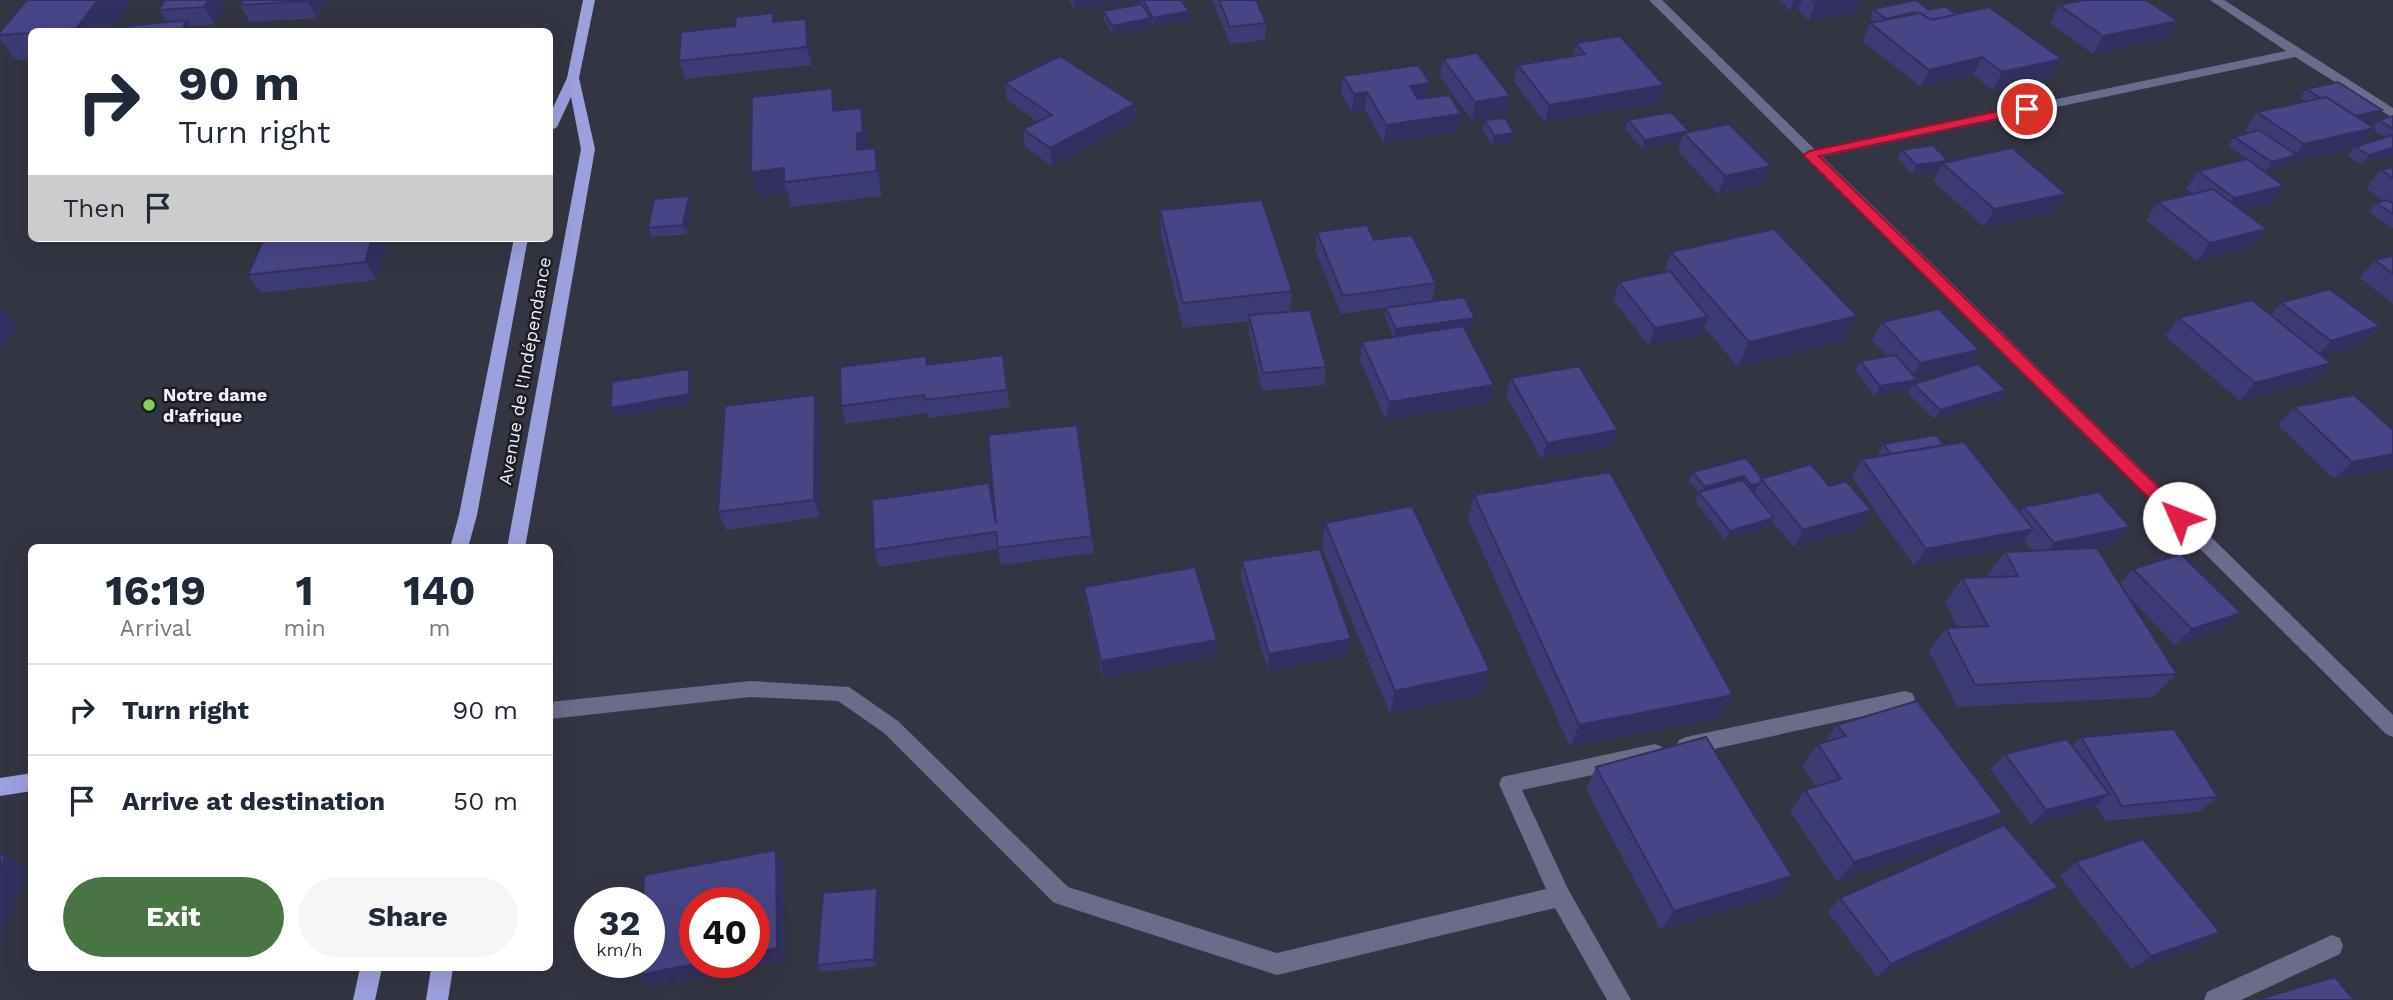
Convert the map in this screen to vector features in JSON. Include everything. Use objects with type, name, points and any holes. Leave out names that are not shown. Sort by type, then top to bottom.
[{"type":"main road","name":"Avenue de l'Indépendance","points":[[553,121],[573,78],[589,0]]},
{"type":"main road","name":"Avenue de l'Indépendance","points":[[517,544],[587,149],[573,78]]},
{"type":"main road","name":"Avenue de l'Indépendance","points":[[460,544],[468,515],[519,242]]},
{"type":"main road","points":[[0,787],[28,783]]},
{"type":"main road","points":[[364,1000],[370,971]]},
{"type":"main road","points":[[438,1000],[442,971]]},
{"type":"street","points":[[1655,0],[2393,728]]},
{"type":"street","points":[[2216,0],[2393,114]]},
{"type":"street","points":[[1810,155],[2299,52]]},
{"type":"street","points":[[553,711],[750,689],[842,694],[891,727],[1061,895],[1277,964],[1560,896]]},
{"type":"street","points":[[1620,1000],[1560,896],[1508,784],[1905,699]]},
{"type":"street","points":[[2215,1000],[2332,946]]},
{"type":"building","points":[[27,0],[98,0],[76,28],[28,28],[28,33],[0,35]]},
{"type":"building","points":[[165,0],[208,0],[204,7],[159,10]]},
{"type":"building","points":[[243,0],[308,0],[240,5]]},
{"type":"building","points":[[1143,0],[1181,0],[1189,11],[1153,18]]},
{"type":"building","points":[[1219,0],[1256,0],[1266,23],[1230,27]]},
{"type":"building","points":[[1812,0],[1835,0],[1815,3]]},
{"type":"building","points":[[1916,0],[1929,10],[1945,6],[1957,15],[1931,20],[1915,12],[1886,19],[1873,9]]},
{"type":"building","points":[[2085,0],[2146,0],[2178,21],[2103,36],[2059,5]]},
{"type":"building","points":[[1141,4],[1151,18],[1112,26],[1103,11]]},
{"type":"building","points":[[1989,7],[2062,59],[2002,72],[1982,57],[1929,70],[1870,23],[1920,13],[1931,20]]},
{"type":"building","points":[[773,13],[773,22],[806,19],[807,47],[679,61],[681,32],[735,26],[736,17]]},
{"type":"building","points":[[187,20],[183,28],[128,28]]},
{"type":"building","points":[[1620,36],[1664,85],[1549,105],[1518,65],[1585,54],[1576,43]]},
{"type":"building","points":[[1477,53],[1510,96],[1475,102],[1443,59]]},
{"type":"building","points":[[1060,56],[1135,104],[1050,148],[1023,129],[1052,115],[1005,83]]},
{"type":"building","points":[[1418,65],[1430,83],[1410,86],[1418,99],[1449,95],[1461,114],[1386,125],[1367,92],[1354,94],[1343,76]]},
{"type":"building","points":[[2338,82],[2382,110],[2355,116],[2326,97],[2320,98],[2306,89]]},
{"type":"building","points":[[832,88],[833,111],[861,108],[863,132],[857,133],[857,150],[875,148],[877,171],[784,182],[784,168],[751,172],[752,97]]},
{"type":"building","points":[[2326,97],[2374,128],[2304,144],[2257,112]]},
{"type":"building","points":[[1671,112],[1689,131],[1645,140],[1628,120]]},
{"type":"building","points":[[2393,116],[2393,129],[2379,120]]},
{"type":"building","points":[[1505,118],[1514,133],[1494,136],[1485,120]]},
{"type":"building","points":[[1729,124],[1771,166],[1725,176],[1684,133]]},
{"type":"building","points":[[2259,130],[2297,155],[2272,162],[2234,137]]},
{"type":"building","points":[[2392,135],[2393,148],[2369,155],[2355,147]]},
{"type":"building","points":[[1933,145],[1948,161],[1916,165],[1902,150]]},
{"type":"building","points":[[2012,148],[2066,194],[1994,209],[1942,163]]},
{"type":"building","points":[[2247,159],[2284,186],[2234,198],[2198,171]]},
{"type":"building","points":[[2393,167],[2393,178],[2381,170]]},
{"type":"building","points":[[2213,189],[2267,229],[2210,243],[2158,202]]},
{"type":"building","points":[[689,196],[683,225],[648,228],[654,199]]},
{"type":"building","points":[[1262,200],[1292,291],[1183,303],[1160,210]]},
{"type":"building","points":[[2387,200],[2393,203],[2393,214],[2376,203]]},
{"type":"building","points":[[1367,225],[1374,240],[1412,235],[1436,283],[1343,296],[1317,232]]},
{"type":"building","points":[[1774,229],[1857,316],[1749,342],[1671,252]]},
{"type":"building","points":[[262,242],[371,242],[365,262],[248,275]]},
{"type":"building","points":[[2393,256],[2393,274],[2375,260]]},
{"type":"building","points":[[1670,271],[1708,317],[1655,328],[1619,282]]},
{"type":"building","points":[[2329,289],[2380,326],[2331,341],[2281,303]]},
{"type":"building","points":[[1464,297],[1475,318],[1396,329],[1386,308]]},
{"type":"building","points":[[2252,300],[2331,363],[2255,383],[2179,318]]},
{"type":"building","points":[[1939,309],[1979,350],[1920,363],[1882,322]]},
{"type":"building","points":[[1310,310],[1326,367],[1263,373],[1249,315]]},
{"type":"building","points":[[1463,326],[1494,385],[1389,402],[1362,342]]},
{"type":"building","points":[[1003,355],[1007,390],[925,400],[924,395],[841,406],[840,367],[926,356],[927,365]]},
{"type":"building","points":[[1896,355],[1917,380],[1880,386],[1860,361]]},
{"type":"building","points":[[1978,364],[2006,390],[1940,410],[1914,384]]},
{"type":"building","points":[[1579,366],[1618,430],[1547,443],[1511,378]]},
{"type":"building","points":[[689,369],[689,394],[611,408],[612,382]]},
{"type":"building","points":[[815,395],[814,500],[718,512],[725,406]]},
{"type":"building","points":[[2354,395],[2393,430],[2393,454],[2352,462],[2294,407]]},
{"type":"building","points":[[1077,425],[1092,536],[998,548],[996,532],[874,550],[872,500],[989,483],[996,524],[988,435]]},
{"type":"building","points":[[1936,435],[1944,445],[1891,454],[1883,444]]},
{"type":"building","points":[[1964,442],[2033,529],[1926,549],[1862,459]]},
{"type":"building","points":[[1746,458],[1762,478],[1759,484],[1751,485],[1744,476],[1705,487],[1693,472]]},
{"type":"building","points":[[1811,464],[1829,486],[1846,481],[1871,510],[1803,530],[1761,479]]},
{"type":"building","points":[[1610,472],[1733,695],[1579,725],[1474,495]]},
{"type":"building","points":[[1743,480],[1774,518],[1730,531],[1699,492]]},
{"type":"building","points":[[2099,492],[2130,527],[2054,543],[2024,507]]},
{"type":"building","points":[[1412,506],[1490,671],[1395,691],[1325,523]]},
{"type":"building","points":[[2097,548],[2177,674],[1975,685],[1946,628],[1988,626],[1962,578],[2018,576],[2005,552]]},
{"type":"building","points":[[1320,549],[1351,639],[1269,654],[1242,561]]},
{"type":"building","points":[[2181,554],[2241,613],[2192,629],[2133,569]]},
{"type":"building","points":[[1195,567],[1217,640],[1101,661],[1084,587]]},
{"type":"building","points":[[1917,701],[2003,813],[1854,862],[1805,790],[1841,779],[1818,744],[1846,736],[1837,725]]},
{"type":"building","points":[[2174,729],[2218,797],[2122,806],[2081,737]]},
{"type":"building","points":[[1706,737],[1792,876],[1674,911],[1596,767]]},
{"type":"building","points":[[2067,739],[2109,794],[2046,810],[2005,754]]},
{"type":"building","points":[[2004,825],[2058,887],[1891,964],[1840,898]]},
{"type":"building","points":[[2143,839],[2220,932],[2151,956],[2076,862]]},
{"type":"building","points":[[776,850],[777,948],[770,950],[770,887],[679,887],[679,967],[665,970],[665,887],[644,887],[644,875]]},
{"type":"building","points":[[877,888],[874,959],[817,965],[823,893]]},
{"type":"building","points":[[2335,977],[2354,1000],[2256,1000]]},
{"type":"place","name":"Notre dame d'afrique","points":[[149,405]]},
{"type":"route","points":[[2027,109],[1810,155],[2179,518]]}]
